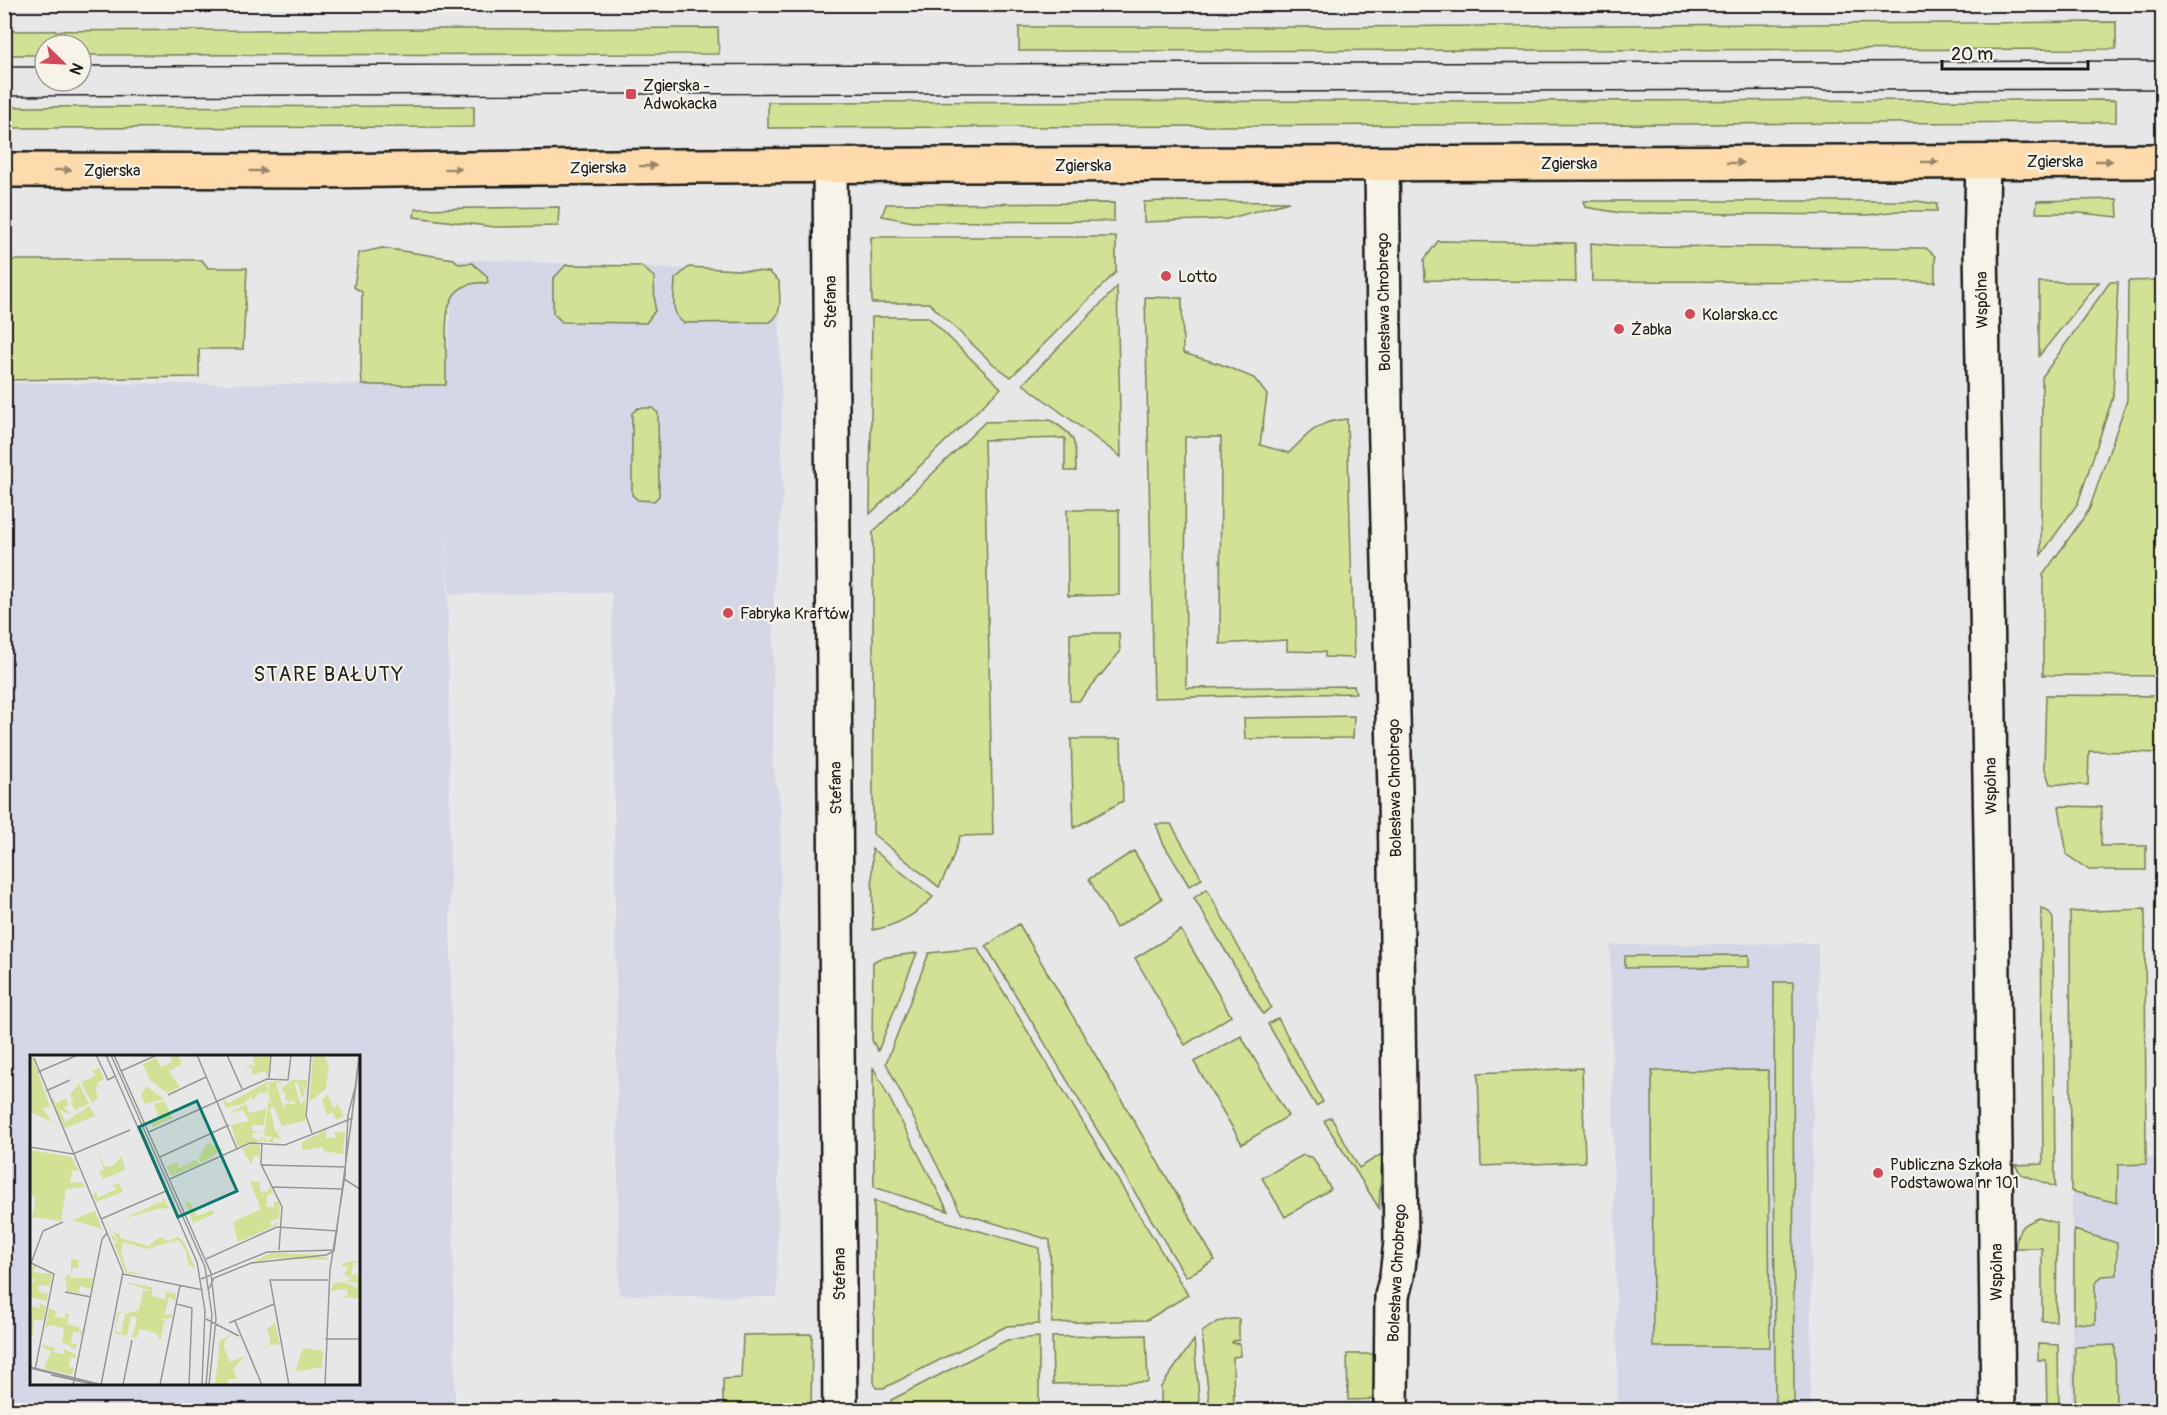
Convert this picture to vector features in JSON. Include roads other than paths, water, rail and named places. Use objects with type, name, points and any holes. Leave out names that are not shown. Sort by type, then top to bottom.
[{"type":"main road","name":"Zgierska","points":[[4,170],[323,171],[685,166],[2163,161]]},
{"type":"street","name":"Wspólna","points":[[1983,162],[1981,248],[1993,943],[1998,1410]]},
{"type":"street","name":"Bolesława Chrobrego","points":[[1382,164],[1386,455],[1395,791],[1400,1218],[1399,1257],[1392,1296],[1390,1410]]},
{"type":"street","name":"Stefana","points":[[830,166],[840,1410]]},
{"type":"tram line","points":[[93,66],[2162,61]]},
{"type":"tram line","points":[[4,67],[33,67]]},
{"type":"tram line","points":[[4,96],[2162,89]]},
{"type":"place","name":"Zgierska - Adwokacka","points":[[631,94]]},
{"type":"place","name":"Lotto","points":[[1166,276]]},
{"type":"place","name":"Kolarska.cc","points":[[1690,314]]},
{"type":"place","name":"Żabka","points":[[1619,329]]},
{"type":"place","name":"Fabryka Kraftów","points":[[728,613]]},
{"type":"place","name":"Publiczna Szkoła Podstawowa nr 101","points":[[1878,1173]]},
{"type":"district","name":"STARE BAŁUTY","points":[[329,674]]}]
